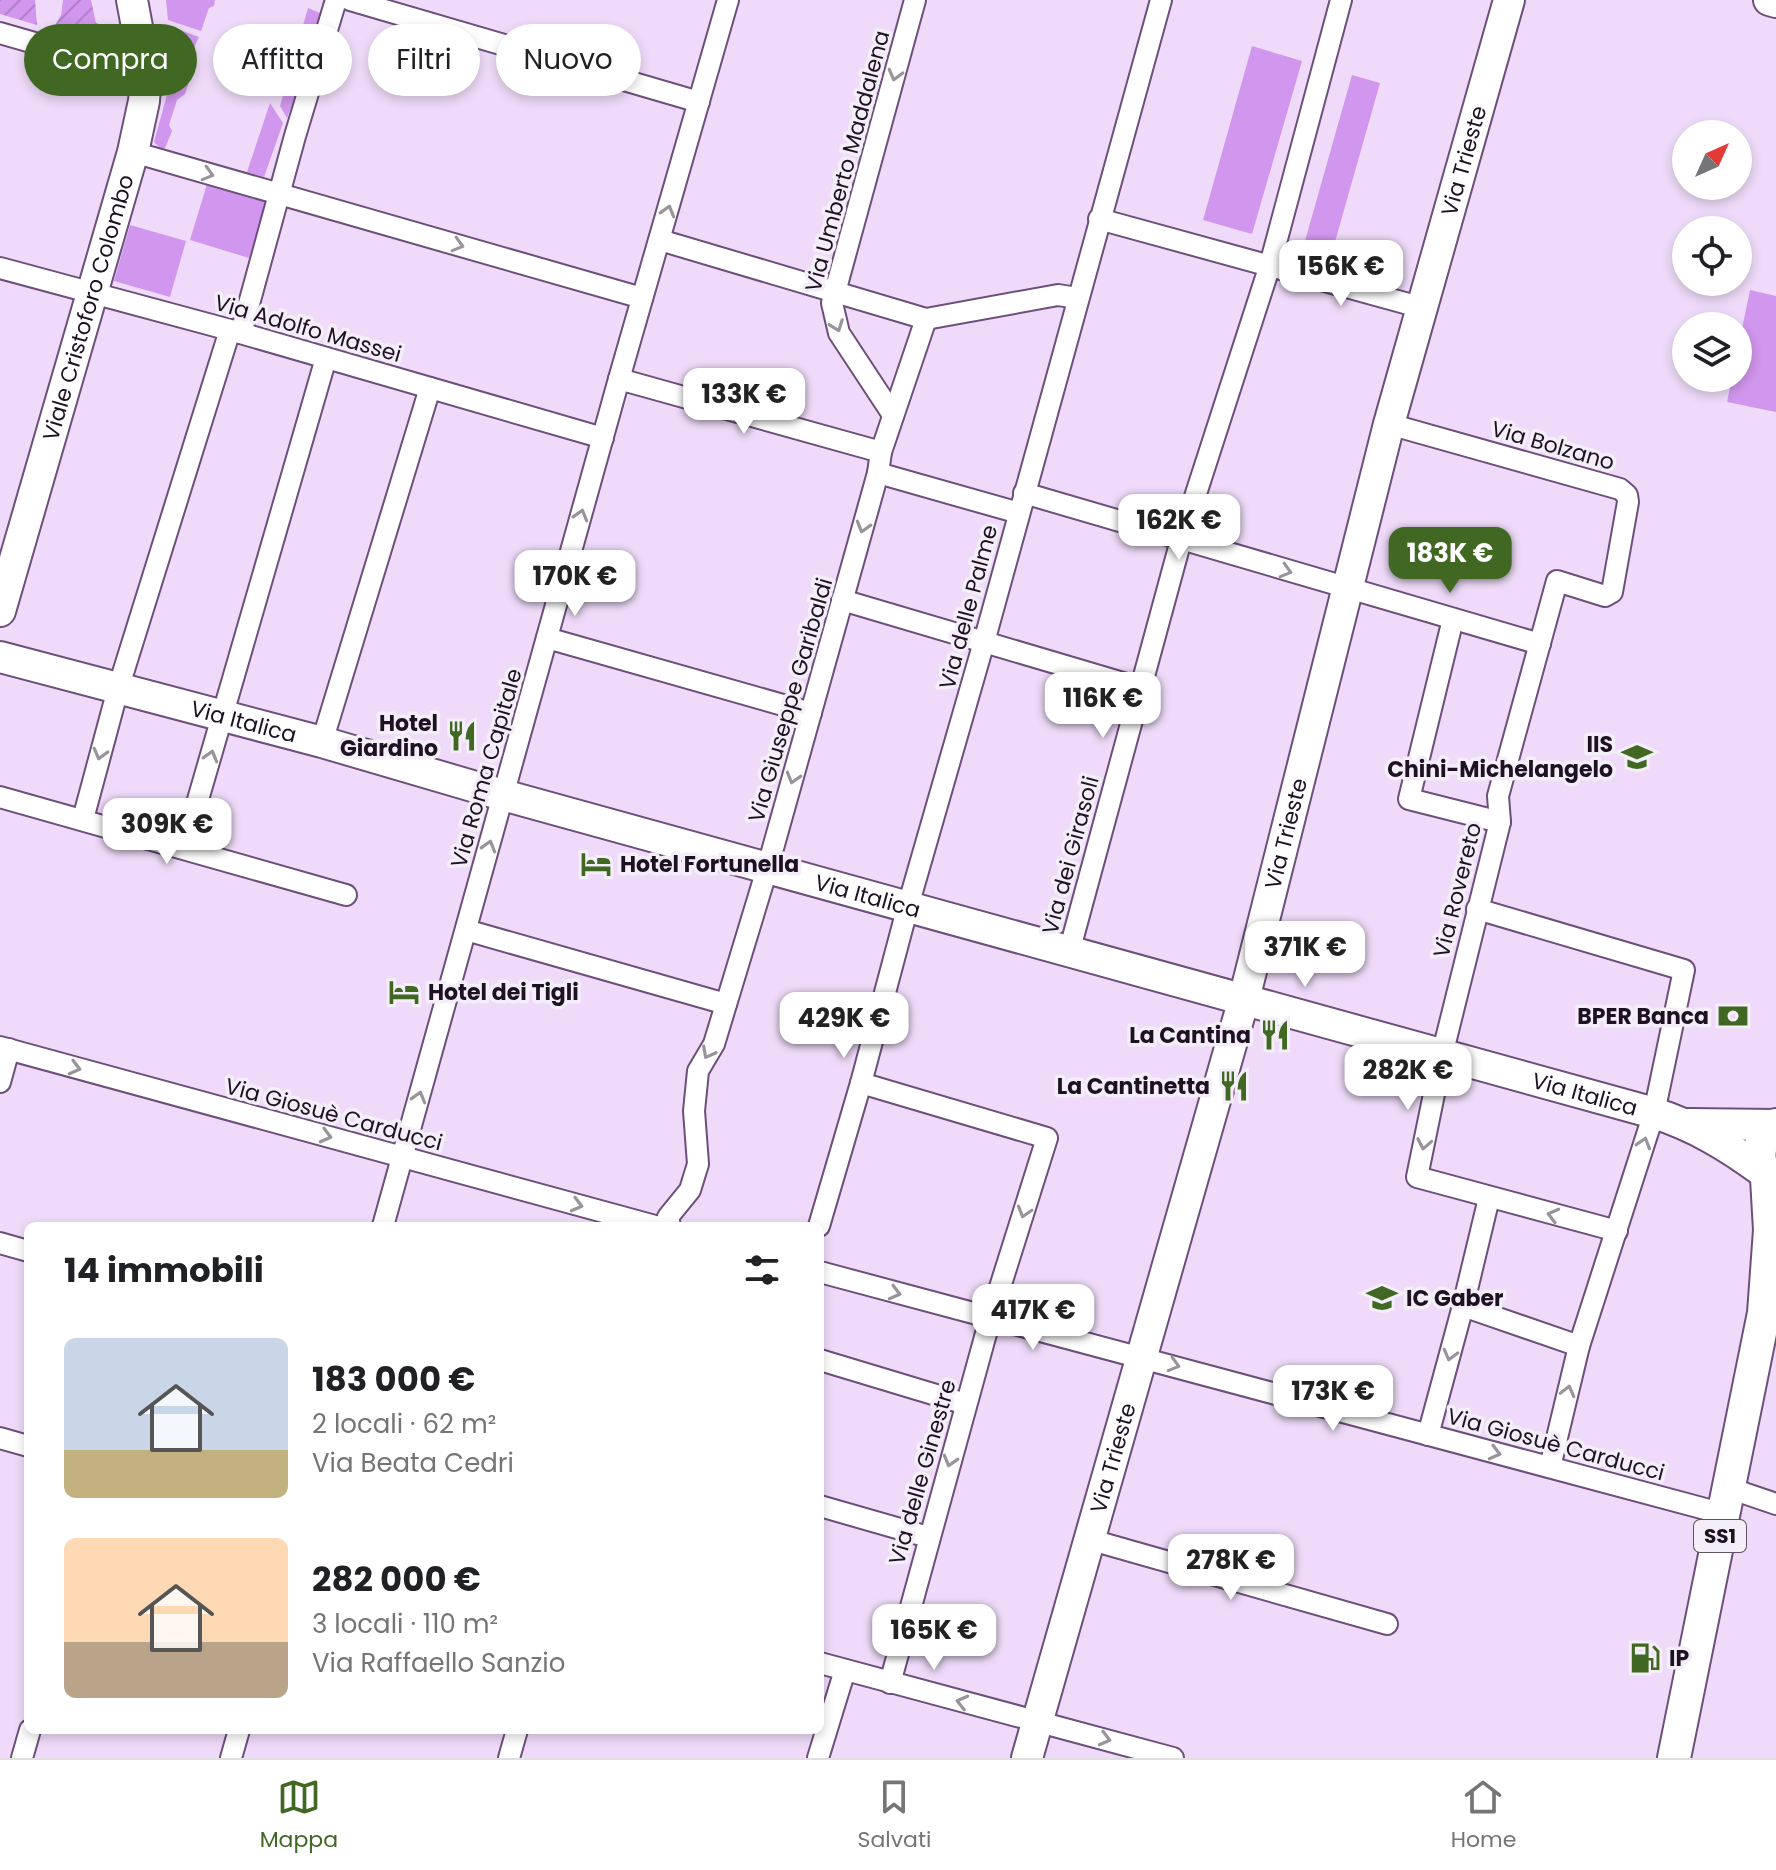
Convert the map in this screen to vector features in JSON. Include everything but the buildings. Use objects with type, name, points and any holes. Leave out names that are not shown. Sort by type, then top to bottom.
[{"type":"main road","points":[[1768,1178],[1759,1150],[1762,1140],[1776,1125]]},
{"type":"main road","name":"SS1","points":[[1681,1756],[1764,1313],[1770,1230],[1768,1178]]},
{"type":"main road","name":"SS1","points":[[1764,1313],[1776,1280]]},
{"type":"street","name":"Viale Cristoforo Colombo","points":[[132,0],[136,24]]},
{"type":"street","points":[[83,819],[118,689],[280,194],[336,0]]},
{"type":"street","points":[[350,0],[699,102]]},
{"type":"street","name":"Via Roma Capitale","points":[[384,1222],[728,0]]},
{"type":"street","name":"Via Umberto Maddalena","points":[[893,415],[839,333],[832,312],[915,0]]},
{"type":"street","name":"Via delle Palme","points":[[820,1222],[1161,0]]},
{"type":"street","name":"Via dei Girasoli","points":[[1069,952],[1181,540],[1270,265],[1341,0]]},
{"type":"street","name":"Via Trieste","points":[[1027,1758],[1244,999],[1389,424],[1509,0]]},
{"type":"street","points":[[1769,0],[1776,2]]},
{"type":"street","points":[[0,33],[24,40]]},
{"type":"street","name":"Viale Cristoforo Colombo","points":[[0,611],[133,152],[144,96]]},
{"type":"street","points":[[133,152],[642,298]]},
{"type":"street","points":[[1099,219],[1423,308]]},
{"type":"street","points":[[660,240],[926,319],[1058,295],[1077,298]]},
{"type":"street","name":"Via Adolfo Massei","points":[[0,268],[603,438]]},
{"type":"street","name":"Via Giuseppe Garibaldi","points":[[669,1222],[668,1217],[690,1190],[698,1164],[694,1111],[698,1071],[714,1044],[768,866],[878,473],[881,452],[926,319]]},
{"type":"street","points":[[184,848],[326,358]]},
{"type":"street","points":[[619,379],[881,452]]},
{"type":"street","points":[[322,742],[430,388]]},
{"type":"street","name":"Via Bolzano","points":[[1389,424],[1620,489],[1627,495],[1612,592],[1605,596],[1557,581],[1540,644]]},
{"type":"street","points":[[878,473],[1019,513]]},
{"type":"street","points":[[1024,493],[1540,644]]},
{"type":"street","points":[[842,600],[1140,688]]},
{"type":"street","points":[[1453,619],[1409,799],[1500,822]]},
{"type":"street","points":[[547,638],[811,713]]},
{"type":"street","name":"Via Rovereto","points":[[1489,1198],[1417,1177],[1442,1055],[1500,822],[1498,796],[1540,644]]},
{"type":"street","name":"Via Italica","points":[[0,657],[322,742],[503,795],[1654,1113],[1687,1124],[1728,1146],[1768,1178]]},
{"type":"street","points":[[0,797],[346,895]]},
{"type":"street","points":[[1477,909],[1684,970],[1654,1113],[1579,1346],[1550,1467]]},
{"type":"street","points":[[466,930],[726,1004]]},
{"type":"street","points":[[0,1082],[5,1048]]},
{"type":"street","name":"Via Giosuè Carducci","points":[[5,1048],[640,1222]]},
{"type":"street","name":"Via delle Ginestre","points":[[861,1083],[1047,1138],[990,1319],[890,1683]]},
{"type":"street","name":"Via Italica","points":[[1687,1124],[1776,1125]]},
{"type":"street","points":[[1424,1434],[1463,1306],[1489,1198],[1617,1231]]},
{"type":"street","points":[[0,1243],[24,1250]]},
{"type":"street","name":"Via Giosuè Carducci","points":[[824,1273],[1550,1467],[1727,1501],[1776,1504]]},
{"type":"street","points":[[1463,1306],[1579,1346]]},
{"type":"street","points":[[824,1361],[966,1404]]},
{"type":"street","points":[[0,1438],[24,1445]]},
{"type":"street","points":[[824,1507],[928,1537]]},
{"type":"street","points":[[1088,1539],[1387,1624]]},
{"type":"street","points":[[824,1664],[1173,1758]]},
{"type":"street","points":[[818,1758],[845,1670]]},
{"type":"street","points":[[22,1758],[29,1734]]},
{"type":"street","points":[[231,1758],[238,1734]]},
{"type":"street","points":[[509,1758],[516,1734]]},
{"type":"shaded area","points":[[0,0],[35,0],[37,24],[34,24],[0,14]]},
{"type":"shaded area","points":[[63,0],[91,0],[96,23],[99,24],[56,24]]},
{"type":"shaded area","points":[[166,0],[215,0],[201,31],[197,30],[197,24],[168,20]]},
{"type":"shaded area","points":[[308,8],[325,15],[322,24],[303,24]]},
{"type":"shaded area","points":[[1252,46],[1302,61],[1252,234],[1203,220]]},
{"type":"shaded area","points":[[1352,75],[1380,83],[1331,256],[1303,248]]},
{"type":"shaded area","points":[[167,96],[182,96],[177,100],[169,125],[172,131],[165,148],[154,142]]},
{"type":"shaded area","points":[[283,96],[295,96],[287,118],[280,106]]},
{"type":"shaded area","points":[[270,103],[283,123],[264,177],[247,172]]},
{"type":"shaded area","points":[[207,184],[266,202],[249,258],[190,240]]},
{"type":"shaded area","points":[[130,225],[186,241],[170,297],[114,281]]},
{"type":"shaded area","points":[[1752,290],[1776,296],[1776,412],[1727,402],[1729,392],[1752,392],[1752,312],[1745,312]]},
{"type":"place","name":"Hotel Giardino","points":[[462,736]]},
{"type":"place","name":"IIS Chini-Michelangelo","points":[[1637,757]]},
{"type":"place","name":"Hotel Fortunella","points":[[596,864]]},
{"type":"place","name":"Hotel dei Tigli","points":[[404,992]]},
{"type":"place","name":"BPER Banca","points":[[1733,1016]]},
{"type":"place","name":"La Cantina","points":[[1275,1035]]},
{"type":"place","name":"La Cantinetta","points":[[1234,1086]]},
{"type":"place","name":"IC Gaber","points":[[1382,1298]]},
{"type":"place","name":"IP","points":[[1645,1658]]}]
